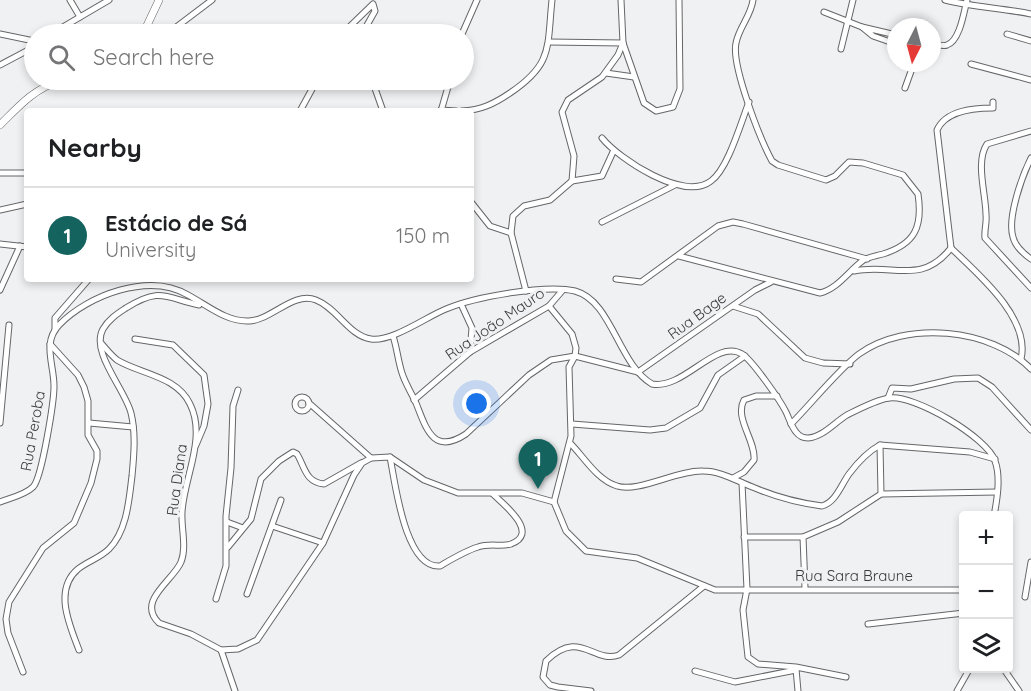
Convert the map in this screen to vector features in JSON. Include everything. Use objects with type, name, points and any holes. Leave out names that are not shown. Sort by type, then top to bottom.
[{"type":"street","points":[[70,0],[80,17]]},
{"type":"street","points":[[68,24],[109,0]]},
{"type":"street","points":[[148,24],[159,0]]},
{"type":"street","points":[[180,24],[212,0]]},
{"type":"street","points":[[466,24],[477,0]]},
{"type":"street","points":[[474,109],[487,107],[530,79],[540,67],[549,42],[552,0]]},
{"type":"street","points":[[621,0],[623,43],[634,77],[644,103],[650,108],[663,112],[676,104],[680,89],[679,0]]},
{"type":"street","points":[[679,256],[820,293],[828,290],[867,259],[903,247],[913,237],[920,206],[918,194],[912,184],[894,171],[856,162],[846,164],[835,176],[826,180],[778,165],[768,153],[749,102],[735,52],[738,35],[750,13],[753,0]]},
{"type":"street","points":[[841,49],[853,0]]},
{"type":"street","points":[[945,0],[1031,14]]},
{"type":"street","points":[[941,44],[952,42],[966,2]]},
{"type":"street","points":[[352,24],[373,4],[375,11],[368,24]]},
{"type":"street","points":[[825,12],[848,23],[887,33]]},
{"type":"street","points":[[862,27],[873,36],[887,41]]},
{"type":"street","points":[[0,34],[24,39]]},
{"type":"street","points":[[1007,34],[1031,41]]},
{"type":"street","points":[[549,42],[623,43]]},
{"type":"street","points":[[572,181],[574,156],[563,118],[564,106],[573,95],[596,83],[605,73],[623,43]]},
{"type":"street","points":[[0,65],[24,52]]},
{"type":"street","points":[[971,64],[1031,81]]},
{"type":"street","points":[[905,88],[911,72]]},
{"type":"street","points":[[605,73],[634,77]]},
{"type":"street","points":[[0,125],[25,98],[37,90]]},
{"type":"street","points":[[302,108],[312,90]]},
{"type":"street","points":[[376,90],[382,108]]},
{"type":"street","points":[[442,108],[447,90]]},
{"type":"street","points":[[602,138],[613,152],[675,185],[694,186],[713,180],[736,137],[749,102]]},
{"type":"street","points":[[993,102],[993,108],[973,108],[953,115],[941,123],[937,130],[951,248],[1003,299],[1023,342],[1021,359]]},
{"type":"street","points":[[1031,131],[987,144],[983,150],[982,169],[987,216],[985,238],[1031,288]]},
{"type":"street","points":[[526,291],[511,233],[512,221],[519,209],[550,200],[572,181],[602,176],[613,152]]},
{"type":"street","points":[[1031,158],[1022,176],[1012,229],[1013,241],[1031,259]]},
{"type":"street","points":[[0,173],[24,173]]},
{"type":"street","points":[[602,222],[675,185]]},
{"type":"street","points":[[0,210],[24,205]]},
{"type":"street","points":[[474,206],[490,226],[511,233]]},
{"type":"street","points":[[616,279],[630,283],[641,282],[718,225],[733,222],[867,259]]},
{"type":"street","points":[[0,244],[24,247]]},
{"type":"street","points":[[0,290],[20,246]]},
{"type":"street","points":[[853,271],[870,268],[911,271],[925,268],[937,263],[951,248]]},
{"type":"street","name":"Rua Peroba","points":[[0,502],[33,487],[39,474],[54,393],[50,344],[55,330],[55,318],[86,282]]},
{"type":"street","name":"Rua Bage","points":[[638,372],[755,290],[771,282]]},
{"type":"street","points":[[55,330],[67,318],[90,304],[145,285],[169,287],[187,294],[204,306]]},
{"type":"street","points":[[79,650],[69,625],[66,594],[75,572],[110,548],[122,526],[134,460],[133,427],[126,397],[106,362],[100,335],[113,316],[145,297],[167,296],[204,306],[234,319],[251,321],[262,319],[291,303],[309,298],[324,305],[364,337],[382,339],[461,304],[526,291],[562,291],[582,294],[594,303],[625,356],[652,384],[669,383],[723,352],[735,351],[745,356],[777,396],[791,424],[800,436],[816,436],[847,415],[888,398],[910,401],[942,416],[984,446],[995,459],[994,511]]},
{"type":"street","name":"Rua João Mauro","points":[[414,400],[470,352],[549,306],[562,291]]},
{"type":"street","points":[[461,304],[472,328],[470,352]]},
{"type":"street","points":[[228,547],[251,519],[261,479],[291,453],[298,456],[308,476],[317,483],[332,481],[371,458],[390,457],[443,488],[458,493],[522,493],[554,502],[560,470],[570,443],[572,423],[569,369],[575,356],[572,334],[549,306]]},
{"type":"street","points":[[733,306],[758,314],[805,358],[823,363],[851,362]]},
{"type":"street","points":[[0,423],[9,326]]},
{"type":"street","points":[[791,424],[851,362],[870,348],[913,334],[942,333],[976,337],[1021,359],[1031,369]]},
{"type":"street","points":[[393,336],[402,373],[426,431],[435,439],[451,442],[466,434],[546,361],[575,356],[638,372]]},
{"type":"street","points":[[135,339],[173,345],[204,375],[208,404],[204,426],[195,447]]},
{"type":"street","points":[[23,672],[8,633],[6,610],[36,557],[74,523],[98,459],[97,451],[88,435],[86,395],[78,375],[50,344]]},
{"type":"street","name":"Rua Diana","points":[[101,344],[119,361],[152,373],[183,395],[190,403],[194,415],[195,447],[182,511],[183,556],[176,572],[153,598],[152,605],[154,617],[159,623],[191,634],[221,650]]},
{"type":"street","points":[[572,423],[650,430],[666,428],[700,408],[718,375],[745,356]]},
{"type":"street","points":[[888,398],[892,388],[911,389],[954,379],[978,378],[992,387],[1031,430]]},
{"type":"street","points":[[216,599],[225,575],[228,547],[227,522],[233,406],[238,390]]},
{"type":"street","points":[[733,478],[744,472],[754,460],[752,441],[741,411],[744,400],[756,396],[777,396]]},
{"type":"street","points":[[309,404],[371,458]]},
{"type":"street","points":[[89,423],[133,427]]},
{"type":"street","points":[[570,443],[608,483],[622,488],[692,471],[706,471],[733,478],[774,495],[808,504],[826,505],[860,460],[880,445],[970,452],[995,459]]},
{"type":"street","points":[[880,445],[881,494]]},
{"type":"street","points":[[390,457],[403,521],[411,544],[434,566],[440,566],[477,547],[508,544],[518,539],[522,530],[518,518],[493,494]]},
{"type":"street","points":[[235,691],[221,650],[238,649],[257,640],[323,543],[363,463]]},
{"type":"street","points":[[742,483],[747,589],[743,610],[748,657],[758,664],[846,677]]},
{"type":"street","points":[[744,537],[803,537],[838,522],[881,494],[996,492]]},
{"type":"street","points":[[247,594],[281,500]]},
{"type":"street","name":"Rua Sara Braune","points":[[554,502],[566,531],[580,548],[637,558],[715,590],[805,588],[959,590]]},
{"type":"street","points":[[227,522],[245,527]]},
{"type":"street","points":[[272,525],[323,543]]},
{"type":"street","points":[[803,537],[805,588]]},
{"type":"street","points":[[1025,597],[1031,562]]},
{"type":"street","points":[[591,691],[550,685],[543,677],[546,662],[573,646],[588,648],[608,657],[619,655],[704,586]]},
{"type":"street","points":[[868,624],[959,613]]},
{"type":"street","points":[[695,671],[735,682],[796,669]]},
{"type":"street","points":[[796,669],[798,691]]},
{"type":"street","points":[[957,691],[968,673]]},
{"type":"street","points":[[1006,673],[1017,689],[1009,691]]},
{"type":"place","name":"Estácio de Sá","points":[[538,489]]}]
